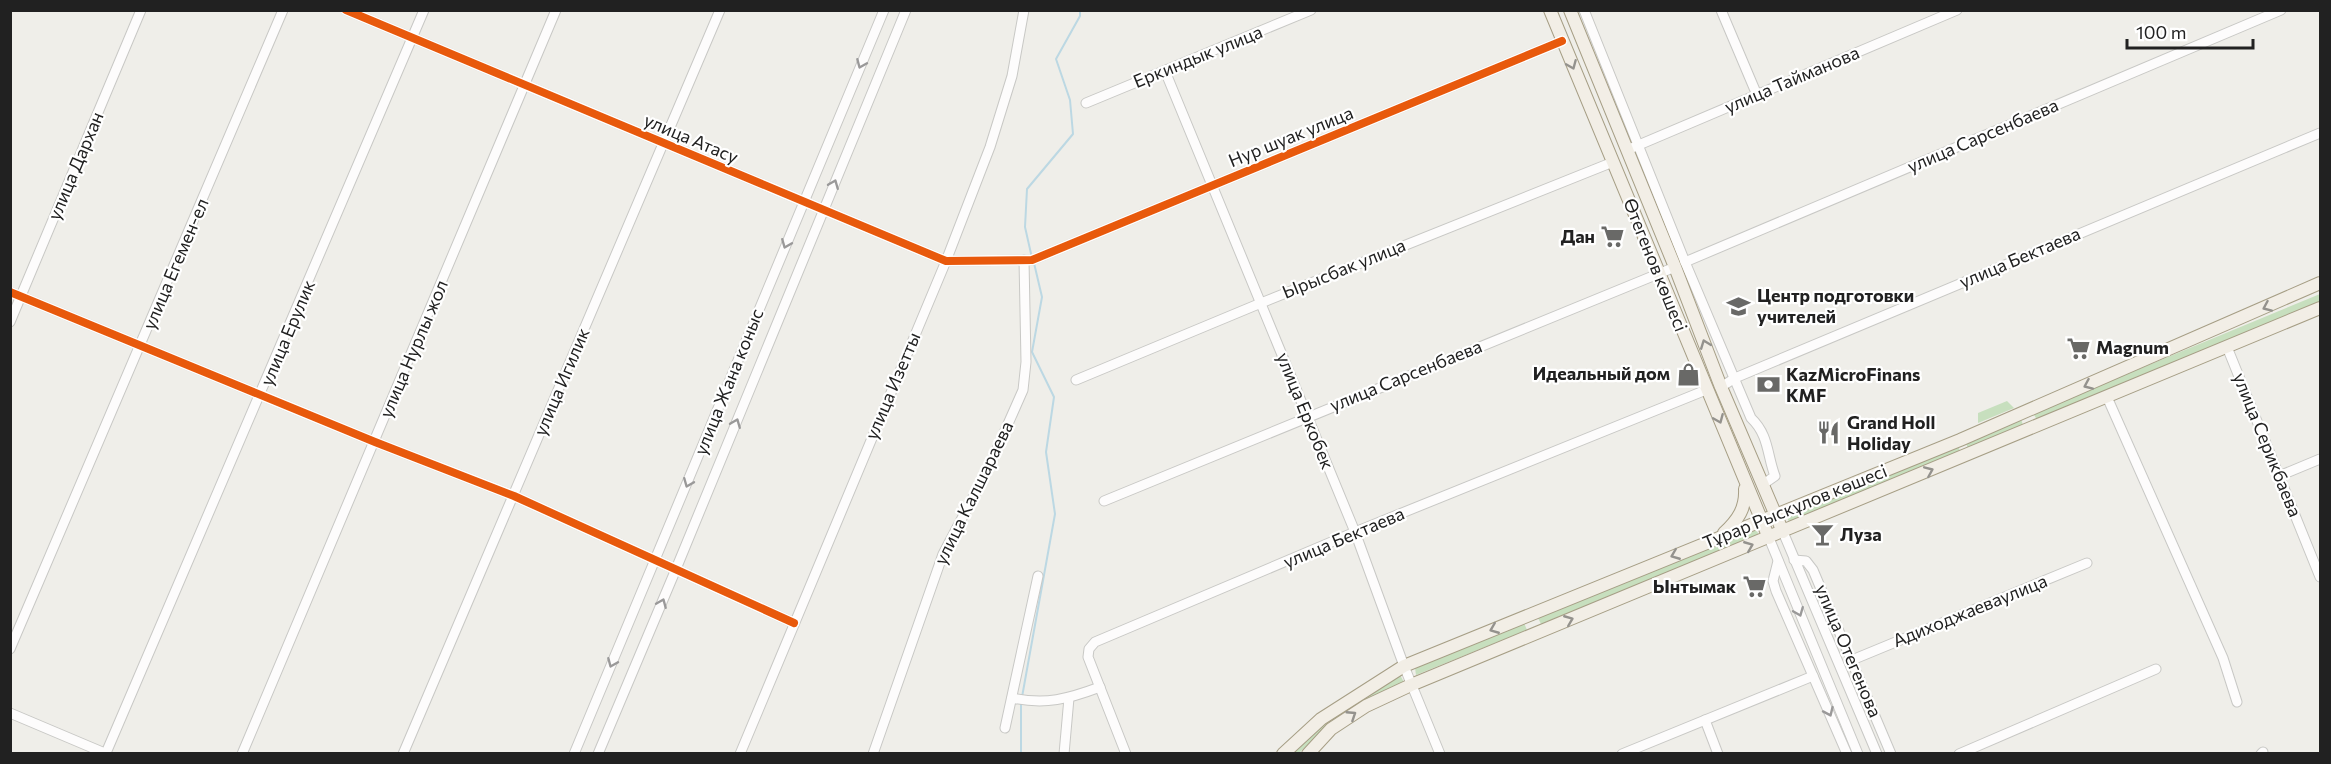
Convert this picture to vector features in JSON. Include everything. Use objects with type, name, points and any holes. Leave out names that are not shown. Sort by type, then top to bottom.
[{"type":"main road","name":"Өтегенов көшесі","points":[[1550,10],[1768,538]]},
{"type":"main road","name":"Өтегенов көшесі","points":[[1570,10],[1627,150],[1680,264],[1721,387],[1783,532]]},
{"type":"main road","name":"Тұрар Рыскұлов көшесі","points":[[1283,753],[1321,719],[1404,666],[1960,440],[2320,283]]},
{"type":"main road","name":"Тұрар Рыскұлов көшесі","points":[[1308,753],[1330,729],[1366,706],[1411,685],[2320,308]]},
{"type":"main road","points":[[2023,413],[2031,429]]},
{"type":"main road","points":[[1960,440],[1967,456]]},
{"type":"main road","points":[[1720,537],[1742,513],[1746,500],[1745,481]]},
{"type":"main road","points":[[1527,616],[1534,634]]},
{"type":"street","name":"улица Дархан","points":[[10,322],[141,10]]},
{"type":"street","name":"улица Егемен-ел","points":[[10,649],[284,10]]},
{"type":"street","name":"улица Атасу","points":[[346,10],[412,40],[525,84],[663,144],[946,261],[1028,260]]},
{"type":"street","name":"улица Ерулик","points":[[106,753],[424,10]]},
{"type":"street","name":"улица Нурлы жол","points":[[243,753],[556,10]]},
{"type":"street","name":"улица Игилик","points":[[403,753],[720,10]]},
{"type":"street","name":"улица Жана коныс","points":[[573,753],[656,560],[884,10]]},
{"type":"street","name":"улица Жана коныс","points":[[598,753],[906,10]]},
{"type":"street","name":"улица Изетты","points":[[740,753],[946,261],[990,147],[1012,76],[1024,10]]},
{"type":"street","name":"Еркиндык улица","points":[[1086,103],[1311,10]]},
{"type":"street","points":[[1584,10],[1639,145],[1680,264],[1735,378],[1751,418],[1760,427],[1770,450],[1771,465],[1775,476],[1762,485]]},
{"type":"street","points":[[1721,10],[1756,95]]},
{"type":"street","name":"улица Тайманова","points":[[1627,150],[1957,10]]},
{"type":"street","name":"улица Сарсенбаева","points":[[1104,501],[1680,264],[2281,10]]},
{"type":"street","name":"Нур шуак улица","points":[[1028,260],[1562,42]]},
{"type":"street","name":"улица Еркобек","points":[[1166,71],[1355,532],[1411,685],[1440,753]]},
{"type":"street","points":[[1604,140],[1620,132]]},
{"type":"street","name":"улица Бектаева","points":[[1721,387],[1735,378],[2320,132]]},
{"type":"street","name":"Ырысбак улица","points":[[1076,380],[1613,162]]},
{"type":"street","name":"улица Калшараева","points":[[873,753],[943,554],[988,469],[1023,390],[1026,362],[1028,260]]},
{"type":"street","points":[[10,292],[375,442],[514,496],[794,623]]},
{"type":"street","name":"улица Серикбаева","points":[[2227,347],[2320,577]]},
{"type":"street","name":"улица Бектаева","points":[[1126,753],[1088,657],[1089,649],[1095,642],[1355,532],[1706,390]]},
{"type":"street","points":[[2108,397],[2223,658],[2237,702]]},
{"type":"street","points":[[2279,476],[2320,459]]},
{"type":"street","name":"улица Отегенова","points":[[1783,532],[1877,753]]},
{"type":"street","name":"улица Отегенова","points":[[1768,538],[1858,753]]},
{"type":"street","name":"улица Отегенова","points":[[1794,560],[1806,561],[1814,570],[1891,753]]},
{"type":"street","name":"улица Отегенова","points":[[1778,561],[1773,581],[1847,753]]},
{"type":"street","name":"Адиходжаеваулица","points":[[1852,660],[2087,562]]},
{"type":"street","points":[[1005,728],[1038,576]]},
{"type":"street","points":[[1959,753],[2156,669]]},
{"type":"street","points":[[1622,753],[1813,676]]},
{"type":"street","points":[[1012,698],[1037,702],[1069,699],[1100,687]]},
{"type":"street","points":[[1064,753],[1069,699]]},
{"type":"street","points":[[10,713],[106,753]]},
{"type":"street","points":[[1705,720],[1718,753]]},
{"type":"green space","points":[[2320,294],[2320,302],[2037,420],[2033,413]]},
{"type":"green space","points":[[2007,401],[2014,408],[1978,423],[1978,413]]},
{"type":"green space","points":[[2021,419],[2023,425],[1968,449],[1966,443]]},
{"type":"green space","points":[[1958,445],[1960,451],[1789,522],[1786,515]]},
{"type":"green space","points":[[1755,528],[1759,535],[1541,624],[1537,616]]},
{"type":"green space","points":[[1524,623],[1527,630],[1416,675],[1415,668]]},
{"type":"green space","points":[[1400,675],[1404,682],[1326,727],[1299,753],[1291,754],[1325,722]]},
{"type":"waterway","points":[[1032,258],[1025,227],[1027,189],[1073,134],[1070,100],[1056,59],[1080,16],[1080,10]]},
{"type":"waterway","points":[[1022,697],[1055,514],[1046,452],[1054,397],[1032,352],[1042,297],[1034,263]]},
{"type":"waterway","points":[[1021,702],[1021,754]]},
{"type":"cycle path","points":[[346,10],[946,261],[1032,260],[1562,41]]},
{"type":"cycle path","points":[[10,292],[375,442],[514,496],[794,623]]},
{"type":"place","name":"Дан","points":[[1613,237]]},
{"type":"place","name":"Центр подготовки учителей","points":[[1739,306]]},
{"type":"place","name":"Magnum","points":[[2078,348]]},
{"type":"place","name":"Идеальный дом","points":[[1688,374]]},
{"type":"place","name":"KazMicroFinans KMF","points":[[1768,385]]},
{"type":"place","name":"Grand Holl Holiday","points":[[1829,433]]},
{"type":"place","name":"Луза","points":[[1822,535]]},
{"type":"place","name":"Ынтымак","points":[[1754,587]]}]
